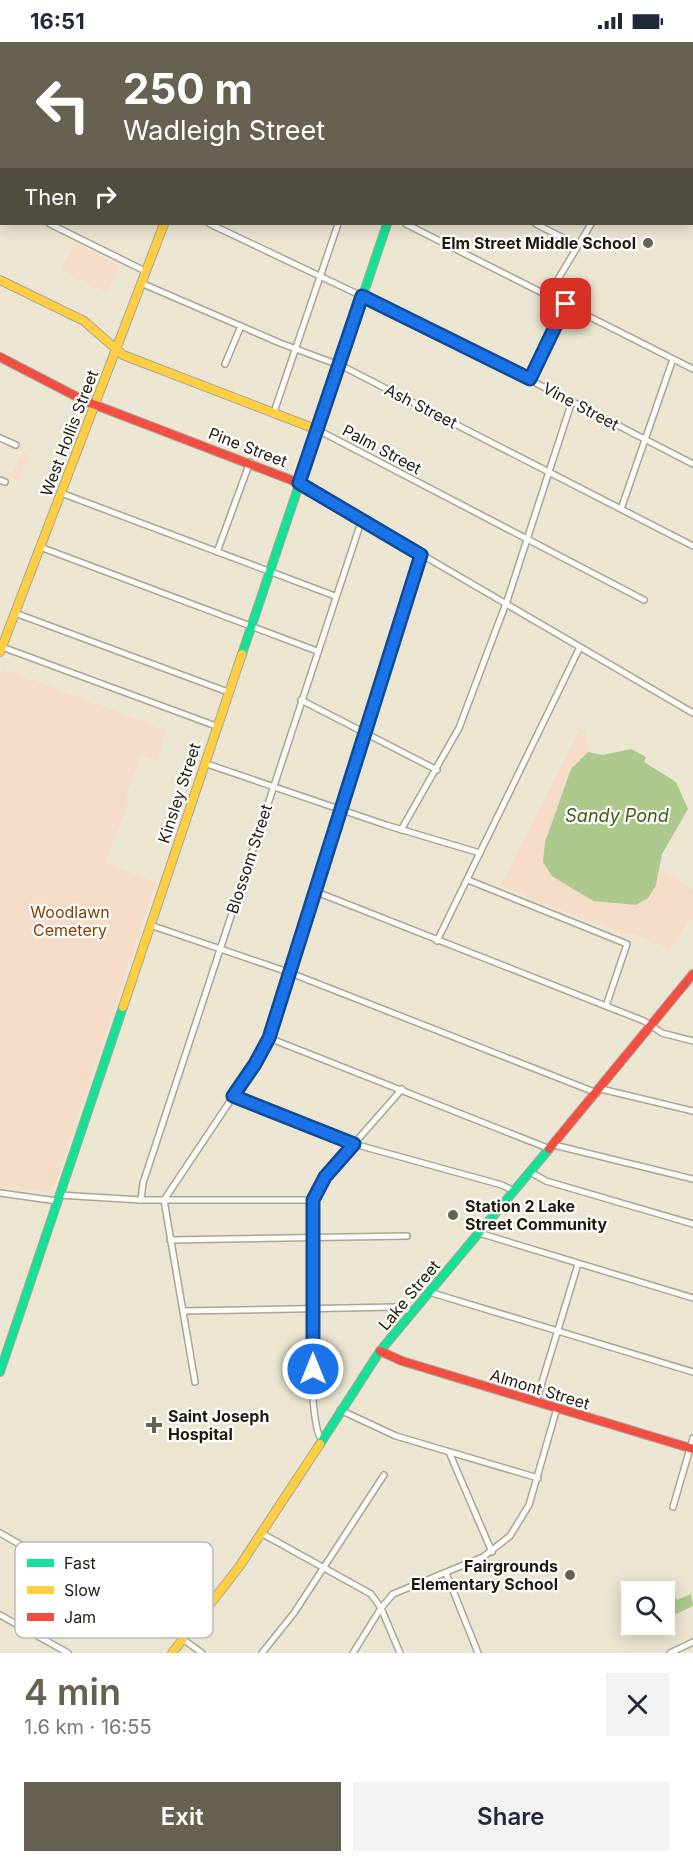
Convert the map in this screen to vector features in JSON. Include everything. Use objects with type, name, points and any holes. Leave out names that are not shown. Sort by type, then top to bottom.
[{"type":"street","points":[[52,225],[145,271]]},
{"type":"street","name":"West Hollis Street","points":[[1,650],[164,225]]},
{"type":"street","name":"Vine Street","points":[[212,225],[320,275],[530,379],[693,464]]},
{"type":"street","points":[[274,412],[338,225]]},
{"type":"street","name":"Kinsley Street","points":[[0,1372],[387,225]]},
{"type":"street","points":[[408,225],[693,369]]},
{"type":"street","points":[[538,225],[577,245]]},
{"type":"street","points":[[548,296],[590,225]]},
{"type":"street","name":"Palm Street","points":[[0,280],[84,321],[123,355],[318,430],[644,600]]},
{"type":"street","name":"Ash Street","points":[[141,283],[296,349],[339,364],[693,546]]},
{"type":"street","points":[[530,379],[566,304]]},
{"type":"street","points":[[225,364],[241,326]]},
{"type":"street","points":[[103,337],[111,338],[120,334]]},
{"type":"street","name":"Pine Street","points":[[0,357],[95,404],[250,462],[299,483],[693,713]]},
{"type":"street","points":[[621,509],[673,359]]},
{"type":"street","points":[[401,830],[459,728],[506,604],[572,401]]},
{"type":"street","points":[[0,438],[16,445]]},
{"type":"street","points":[[217,552],[250,462]]},
{"type":"street","points":[[61,493],[335,596]]},
{"type":"street","name":"Blossom Street","points":[[141,1200],[143,1183],[362,519]]},
{"type":"street","points":[[40,547],[317,651]]},
{"type":"street","points":[[195,1382],[164,1200],[255,1064],[269,1038],[421,555]]},
{"type":"street","points":[[15,613],[228,692]]},
{"type":"street","points":[[437,940],[580,647]]},
{"type":"street","points":[[1,650],[216,726]]},
{"type":"street","points":[[301,700],[437,770]]},
{"type":"street","points":[[204,763],[401,830],[480,853]]},
{"type":"street","points":[[468,880],[627,944],[606,1006]]},
{"type":"street","points":[[314,891],[606,1006],[652,1027],[693,1041]]},
{"type":"street","points":[[150,925],[288,972],[599,1091],[693,1111]]},
{"type":"street","name":"Lake Street","points":[[213,1602],[261,1533],[380,1351],[690,984],[693,974]]},
{"type":"street","points":[[269,1038],[552,1147],[693,1179]]},
{"type":"street","points":[[321,1439],[314,1424],[313,1200],[325,1177],[402,1089]]},
{"type":"street","points":[[233,1096],[354,1144],[502,1185],[514,1191]]},
{"type":"street","points":[[530,1172],[546,1181],[693,1224]]},
{"type":"street","points":[[0,1193],[58,1198],[141,1200],[313,1200]]},
{"type":"street","points":[[479,1233],[693,1298]]},
{"type":"street","points":[[170,1240],[407,1236]]},
{"type":"street","points":[[536,1402],[578,1264]]},
{"type":"street","points":[[429,1292],[693,1372]]},
{"type":"street","points":[[183,1311],[396,1307],[413,1312]]},
{"type":"street","name":"Almont Street","points":[[380,1351],[402,1361],[692,1448]]},
{"type":"street","points":[[353,1653],[381,1608],[393,1594],[492,1552],[510,1536],[521,1521],[538,1478],[556,1408]]},
{"type":"street","points":[[340,1410],[396,1436],[538,1478]]},
{"type":"street","points":[[673,1507],[692,1448],[693,1438]]},
{"type":"street","points":[[449,1452],[492,1552]]},
{"type":"street","points":[[262,1653],[294,1612],[384,1475]]},
{"type":"street","points":[[0,1533],[16,1542]]},
{"type":"street","points":[[261,1533],[365,1589],[381,1608],[400,1653]]},
{"type":"street","points":[[446,1573],[478,1653]]},
{"type":"street","points":[[0,1615],[15,1623]]},
{"type":"street","points":[[41,1638],[68,1653]]},
{"type":"street","points":[[183,1639],[202,1653]]},
{"type":"street","name":"Lake Street","points":[[172,1653],[183,1639]]},
{"type":"street","points":[[670,1653],[693,1642]]},
{"type":"green space","points":[[75,243],[120,266],[107,293],[61,270]]},
{"type":"green space","points":[[23,452],[30,455],[18,480],[11,476]]},
{"type":"green space","name":"Woodlawn Cemetery","points":[[3,669],[166,730],[157,760],[141,755],[127,795],[128,803],[105,862],[156,882],[52,1193],[0,1186],[0,676]]},
{"type":"green space","points":[[580,729],[585,731],[588,752],[572,771],[545,842],[565,883],[573,889],[636,905],[656,885],[660,867],[693,890],[693,916],[669,950],[634,934],[628,935],[500,886]]},
{"type":"water","name":"Sandy Pond","points":[[631,749],[646,757],[644,762],[676,782],[688,809],[662,854],[656,885],[648,898],[636,905],[594,901],[552,876],[543,862],[545,842],[571,769],[588,752],[603,755]]},
{"type":"water","points":[[691,1594],[693,1606],[675,1615],[675,1596],[677,1600]]},
{"type":"traffic: fast","points":[[242,654],[387,225]]},
{"type":"traffic: fast","points":[[0,1372],[123,1007]]},
{"type":"traffic: fast","points":[[320,1444],[380,1351],[549,1149]]},
{"type":"traffic: slow","points":[[0,652],[164,225]]},
{"type":"traffic: slow","points":[[0,280],[84,321],[123,355],[318,430]]},
{"type":"traffic: slow","points":[[123,1007],[242,654]]},
{"type":"traffic: slow","points":[[213,1600],[239,1567],[320,1444]]},
{"type":"traffic: slow","points":[[172,1653],[184,1638]]},
{"type":"traffic: jam","points":[[0,357],[85,401],[299,483]]},
{"type":"traffic: jam","points":[[549,1149],[693,974]]},
{"type":"traffic: jam","points":[[380,1351],[402,1361],[693,1449]]},
{"type":"place","name":"Elm Street Middle School","points":[[648,243]]},
{"type":"place","name":"Station 2 Lake Street Community","points":[[453,1215]]},
{"type":"place","name":"Saint Joseph Hospital","points":[[154,1425]]},
{"type":"place","name":"Fairgrounds Elementary School","points":[[570,1575]]},
{"type":"route","points":[[313,1369],[313,1200],[320,1183],[354,1144],[233,1096],[255,1064],[269,1038],[421,555],[299,483],[362,296],[530,379],[566,304]]}]
